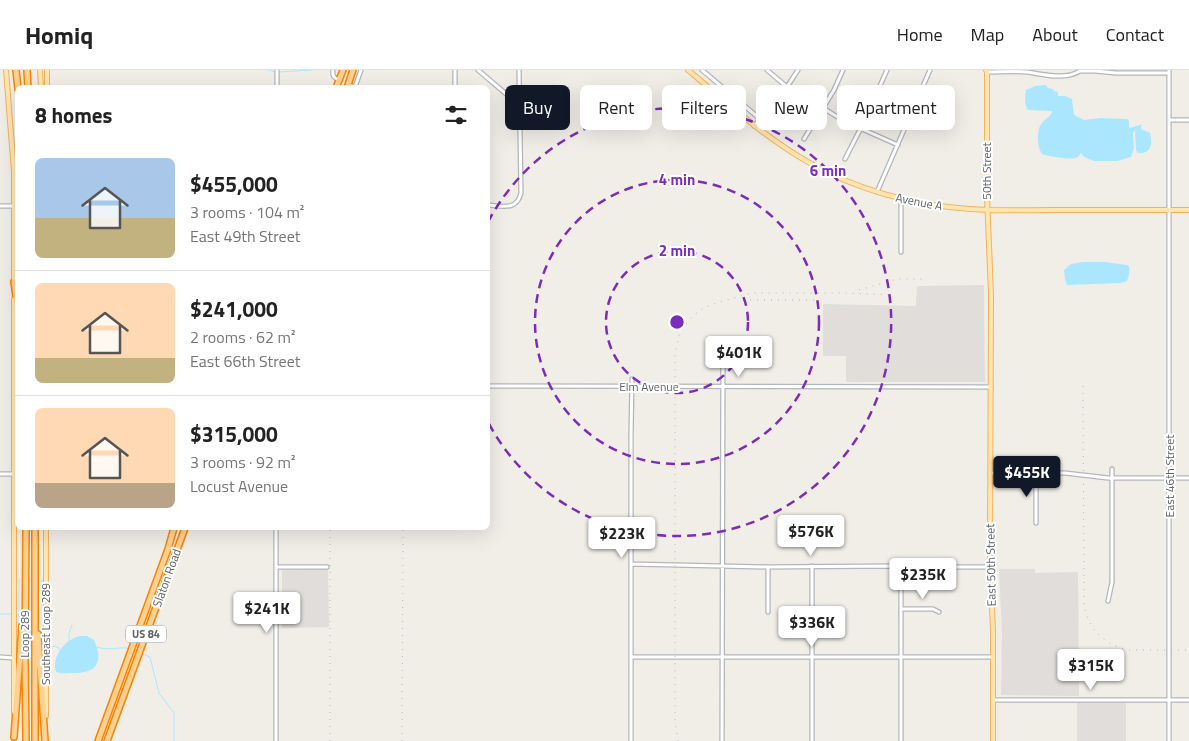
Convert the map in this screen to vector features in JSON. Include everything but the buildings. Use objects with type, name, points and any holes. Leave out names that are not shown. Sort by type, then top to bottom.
[{"type":"highway","points":[[16,70],[18,85]]},
{"type":"highway","points":[[27,70],[28,85]]},
{"type":"highway","points":[[337,85],[343,70]]},
{"type":"highway","points":[[347,85],[353,70]]},
{"type":"highway","points":[[339,80],[346,85]]},
{"type":"highway","points":[[14,282],[15,289]]},
{"type":"highway","name":"Loop 289","points":[[26,530],[26,741]]},
{"type":"highway","name":"Loop 289","points":[[35,530],[35,741]]},
{"type":"highway","name":"Slaton Road","points":[[98,741],[173,530]]},
{"type":"highway","name":"Slaton Road","points":[[107,741],[185,530]]},
{"type":"highway","points":[[14,739],[23,604],[23,568],[26,554]]},
{"type":"highway","points":[[35,554],[39,657],[46,741]]},
{"type":"main road","points":[[5,70],[14,172],[14,739]]},
{"type":"main road","points":[[40,70],[41,85]]},
{"type":"main road","points":[[47,70],[47,85]]},
{"type":"main road","name":"Avenue A","points":[[688,70],[754,126],[782,146],[841,178],[877,192],[902,199],[943,206],[988,210],[1189,210]]},
{"type":"main road","name":"50th Street","points":[[987,71],[988,210]]},
{"type":"main road","name":"East 50th Street","points":[[988,210],[993,741]]},
{"type":"main road","name":"Southeast Loop 289","points":[[46,530],[46,741]]},
{"type":"street","points":[[277,70],[277,85]]},
{"type":"street","points":[[333,70],[332,75],[339,80]]},
{"type":"street","points":[[356,85],[361,70]]},
{"type":"street","points":[[455,70],[455,85]]},
{"type":"street","points":[[478,70],[505,92]]},
{"type":"street","points":[[519,70],[519,85]]},
{"type":"street","points":[[702,70],[756,116]]},
{"type":"street","points":[[767,70],[785,85]]},
{"type":"street","points":[[788,85],[798,70]]},
{"type":"street","points":[[827,101],[843,70]]},
{"type":"street","points":[[880,85],[886,70]]},
{"type":"street","points":[[924,85],[930,70]]},
{"type":"street","points":[[987,71],[1053,76],[1073,74],[1080,71],[1116,73],[1170,71]]},
{"type":"street","name":"East 46th Street","points":[[1170,71],[1170,741]]},
{"type":"street","points":[[1170,120],[1189,120]]},
{"type":"street","points":[[490,206],[510,206],[517,203],[520,193],[520,130]]},
{"type":"street","points":[[804,139],[810,130]]},
{"type":"street","points":[[845,159],[860,130]]},
{"type":"street","points":[[865,130],[898,145]]},
{"type":"street","points":[[877,192],[904,130]]},
{"type":"street","points":[[901,252],[902,199]]},
{"type":"street","points":[[0,206],[14,206]]},
{"type":"street","points":[[722,741],[723,348]]},
{"type":"street","points":[[631,741],[632,378]]},
{"type":"street","name":"Elm Avenue","points":[[490,386],[990,387]]},
{"type":"street","points":[[1108,601],[1112,582],[1112,470]]},
{"type":"street","points":[[990,473],[1036,472],[1074,473],[1112,478],[1189,478]]},
{"type":"street","points":[[1036,472],[1036,523]]},
{"type":"street","points":[[0,474],[14,474]]},
{"type":"street","points":[[276,530],[276,741]]},
{"type":"street","points":[[631,564],[768,567],[991,567]]},
{"type":"street","points":[[812,566],[812,741]]},
{"type":"street","points":[[276,567],[327,567]]},
{"type":"street","points":[[768,567],[768,612]]},
{"type":"street","points":[[901,567],[901,741]]},
{"type":"street","points":[[901,608],[933,609],[939,612]]},
{"type":"street","points":[[632,656],[993,656]]},
{"type":"street","points":[[0,658],[14,658]]},
{"type":"street","points":[[993,700],[1189,700]]},
{"type":"shaded area","points":[[984,285],[985,382],[846,382],[846,356],[823,356],[823,304],[916,306],[917,286]]},
{"type":"shaded area","points":[[328,569],[329,627],[282,628],[282,570]]},
{"type":"shaded area","points":[[999,569],[1035,569],[1035,573],[1078,572],[1079,696],[1001,695],[1002,633]]},
{"type":"shaded area","points":[[1077,703],[1126,703],[1126,741],[1077,741]]},
{"type":"water","points":[[1046,85],[1048,88],[1058,92],[1058,96],[1072,99],[1074,115],[1084,120],[1100,118],[1127,119],[1130,128],[1143,124],[1141,129],[1150,133],[1150,148],[1146,152],[1138,153],[1136,150],[1135,130],[1133,133],[1134,148],[1131,157],[1117,161],[1094,161],[1084,157],[1081,153],[1078,157],[1072,158],[1059,158],[1042,154],[1038,143],[1038,134],[1040,126],[1052,111],[1028,110],[1025,98],[1026,90],[1035,86]]},
{"type":"water","points":[[1083,262],[1127,265],[1129,266],[1129,275],[1127,281],[1121,283],[1067,285],[1064,270],[1071,264]]},
{"type":"water","points":[[80,636],[87,636],[94,640],[98,655],[96,665],[93,669],[81,673],[56,672],[56,660],[61,649],[65,644]]},
{"type":"waterway","points":[[268,70],[275,72]]},
{"type":"waterway","points":[[279,72],[312,70]]},
{"type":"waterway","points":[[30,578],[30,700]]},
{"type":"waterway","points":[[19,579],[19,613]]},
{"type":"waterway","points":[[42,580],[42,646]]},
{"type":"waterway","points":[[0,614],[12,614]]},
{"type":"waterway","points":[[16,614],[19,614],[18,641]]},
{"type":"waterway","points":[[69,643],[69,633],[72,625]]},
{"type":"waterway","points":[[49,648],[55,646],[59,650]]},
{"type":"waterway","points":[[97,647],[105,649],[127,648]]},
{"type":"waterway","points":[[143,654],[150,657],[159,693],[174,713],[174,741]]},
{"type":"railway","points":[[859,290],[897,279],[925,279]]},
{"type":"railway","points":[[678,741],[675,722],[675,353],[679,336],[685,325],[702,309],[751,293],[893,295]]},
{"type":"railway","points":[[743,300],[815,300]]},
{"type":"railway","points":[[1083,386],[1084,602],[1088,619],[1098,634],[1119,648],[1128,650],[1189,650]]},
{"type":"railway","points":[[330,530],[330,741]]},
{"type":"railway","points":[[402,741],[403,530]]}]
